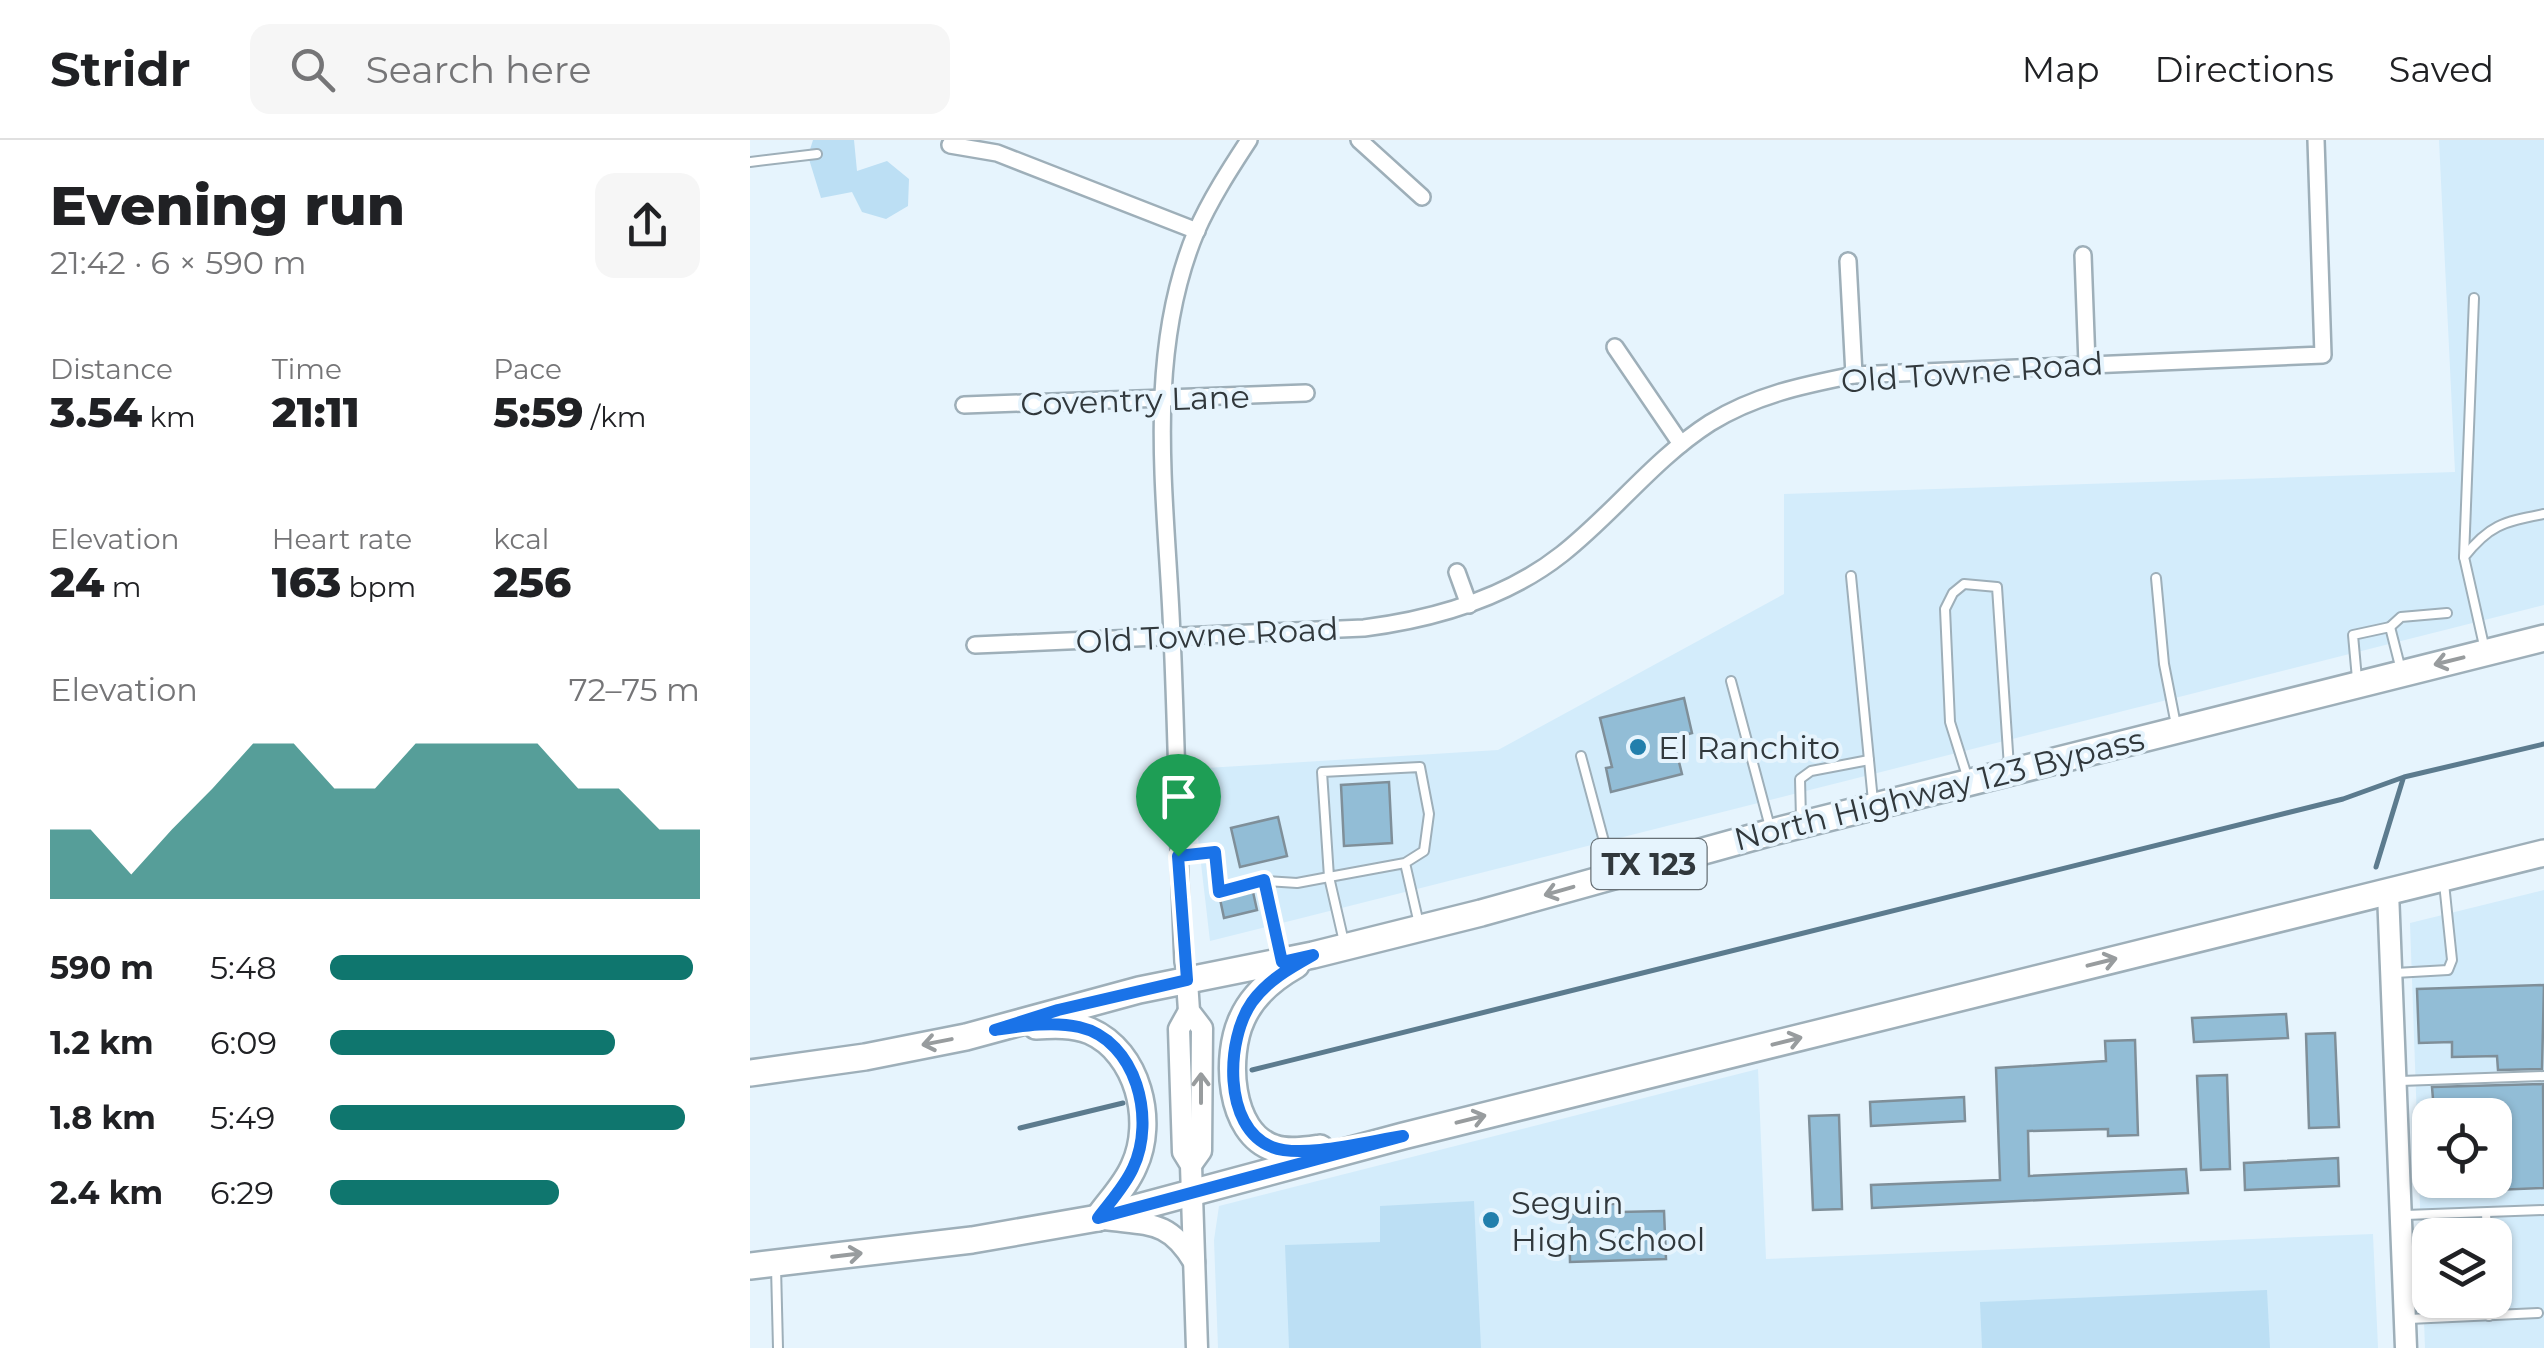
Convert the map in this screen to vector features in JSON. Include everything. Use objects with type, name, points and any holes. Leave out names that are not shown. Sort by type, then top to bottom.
[{"type":"main road","name":"North Highway 123 Bypass","points":[[750,1073],[995,1030],[1058,1010],[1313,955],[1802,824],[2544,638]]},
{"type":"main road","points":[[763,1264],[1007,1236],[1098,1218],[1403,1136],[2544,853]]},
{"type":"main road","points":[[1313,955],[1268,984],[1242,1020],[1234,1048],[1234,1074],[1244,1122],[1256,1138],[1274,1149],[1298,1151],[1403,1136]]},
{"type":"main road","points":[[995,1030],[1054,1024],[1080,1027],[1116,1048],[1130,1066],[1143,1116],[1142,1139],[1135,1165],[1098,1218]]},
{"type":"street","points":[[1197,1348],[1191,1165],[1183,1152],[1179,1029],[1190,1012],[1178,856],[1163,400],[1179,282],[1196,231],[1249,140]]},
{"type":"street","points":[[1359,140],[1422,196]]},
{"type":"street","name":"Old Towne Road","points":[[975,645],[1364,628],[1420,620],[1469,605],[1560,556],[1681,444],[1750,402],[1796,387],[1854,375],[2323,355],[2316,140]]},
{"type":"street","points":[[950,145],[997,153],[1196,231]]},
{"type":"street","points":[[2083,254],[2087,364]]},
{"type":"street","points":[[1848,262],[1854,375]]},
{"type":"street","points":[[1615,346],[1681,444]]},
{"type":"street","name":"Coventry Lane","points":[[964,405],[1306,393]]},
{"type":"street","points":[[1457,572],[1469,605]]},
{"type":"street","points":[[2388,892],[2406,1348]]},
{"type":"street","points":[[1098,1218],[1166,1229],[1194,1262]]},
{"type":"lane","points":[[750,162],[817,154]]},
{"type":"lane","points":[[2474,298],[2464,557],[2486,652]]},
{"type":"lane","points":[[2464,557],[2480,536],[2501,522],[2544,514]]},
{"type":"lane","points":[[1851,576],[1873,806]]},
{"type":"lane","points":[[2156,578],[2164,664],[2176,729]]},
{"type":"lane","points":[[1969,782],[1950,722],[1945,609],[1953,593],[1964,584],[1997,587],[2009,771]]},
{"type":"lane","points":[[2358,683],[2353,636],[2390,627],[2401,618],[2447,612]]},
{"type":"lane","points":[[2390,627],[2401,672]]},
{"type":"lane","points":[[1731,681],[1772,832]]},
{"type":"lane","points":[[1581,756],[1614,875]]},
{"type":"lane","points":[[1802,824],[1800,779],[1811,772],[1869,760]]},
{"type":"lane","points":[[1178,856],[1215,852],[1219,892],[1264,880],[1297,883],[1329,877],[1405,863],[1424,851],[1429,814],[1420,767],[1322,772],[1329,877],[1345,947]]},
{"type":"lane","points":[[1405,863],[1420,928]]},
{"type":"lane","points":[[2391,973],[2448,970],[2452,960],[2443,878]]},
{"type":"lane","points":[[1264,880],[1282,962]]},
{"type":"lane","points":[[2395,1081],[2544,1076]]},
{"type":"lane","points":[[2400,1216],[2544,1210]]},
{"type":"lane","points":[[2486,1213],[2486,1218]]},
{"type":"lane","points":[[763,1264],[778,1348]]},
{"type":"lane","points":[[2512,1315],[2538,1314]]},
{"type":"lane","points":[[2405,1319],[2433,1318]]},
{"type":"shaded area","points":[[813,140],[854,140],[857,171],[887,161],[909,179],[908,206],[886,219],[862,212],[852,192],[821,198],[808,156]]},
{"type":"shaded area","points":[[2439,140],[2544,140],[2544,605],[1210,941],[1190,769],[1498,750],[1784,594],[1784,494],[2455,472]]},
{"type":"shaded area","points":[[2544,890],[2544,1348],[2425,1348],[2424,1318],[2512,1318],[2512,1218],[2420,1218],[2420,1198],[2512,1198],[2512,1098],[2416,1098],[2410,923]]},
{"type":"shaded area","name":"Seguin High School","points":[[1758,1069],[1766,1259],[2373,1234],[2378,1348],[1218,1348],[1214,1240],[1219,1206]]},
{"type":"shaded area","points":[[1474,1201],[1481,1348],[1289,1348],[1285,1245],[1380,1242],[1380,1206]]},
{"type":"shaded area","points":[[2267,1290],[2270,1348],[1982,1348],[1980,1302]]},
{"type":"building","name":"El Ranchito","points":[[1684,698],[1692,733],[1673,738],[1682,774],[1611,792],[1606,768],[1612,767],[1600,718]]},
{"type":"building","points":[[1389,782],[1392,843],[1344,846],[1341,785]]},
{"type":"building","points":[[1278,817],[1287,856],[1240,867],[1231,828]]},
{"type":"building","points":[[1253,892],[1257,910],[1224,918],[1220,899]]},
{"type":"building","points":[[2544,985],[2542,1069],[2498,1070],[2497,1056],[2452,1057],[2452,1042],[2419,1043],[2417,989]]},
{"type":"building","points":[[2286,1014],[2288,1038],[2194,1042],[2192,1018]]},
{"type":"building","points":[[2335,1033],[2339,1127],[2309,1128],[2306,1034]]},
{"type":"building","points":[[2135,1040],[2138,1135],[2108,1136],[2108,1129],[2028,1131],[2029,1176],[2186,1169],[2188,1193],[1872,1208],[1871,1185],[2000,1180],[1996,1068],[2106,1061],[2105,1041]]},
{"type":"building","points":[[2227,1075],[2230,1169],[2201,1170],[2197,1076]]},
{"type":"building","points":[[2543,1084],[2544,1188],[2512,1189],[2512,1098],[2433,1098],[2432,1087]]},
{"type":"building","points":[[1964,1097],[1965,1121],[1871,1126],[1870,1102]]},
{"type":"building","points":[[1839,1115],[1842,1209],[1813,1210],[1809,1116]]},
{"type":"building","points":[[2338,1158],[2339,1186],[2245,1190],[2244,1163]]},
{"type":"building","points":[[1596,1204],[1620,1204],[1620,1212],[1664,1211],[1666,1259],[1570,1262],[1569,1214],[1596,1213]]},
{"type":"waterway","points":[[1252,1070],[2343,799],[2404,777],[2544,744]]},
{"type":"waterway","points":[[2376,867],[2403,779]]},
{"type":"waterway","points":[[1020,1128],[1123,1103]]},
{"type":"place","name":"El Ranchito","points":[[1638,747]]},
{"type":"place","name":"Seguin High School","points":[[1491,1220]]},
{"type":"route","points":[[1215,852],[1219,892],[1264,880],[1282,962],[1313,955],[1268,984],[1242,1020],[1234,1048],[1236,1098],[1244,1122],[1256,1138],[1274,1149],[1298,1151],[1403,1136],[1098,1218],[1135,1165],[1142,1139],[1143,1116],[1130,1066],[1116,1048],[1080,1027],[1054,1024],[995,1030],[1058,1010],[1187,980],[1178,856],[1215,852]]}]
